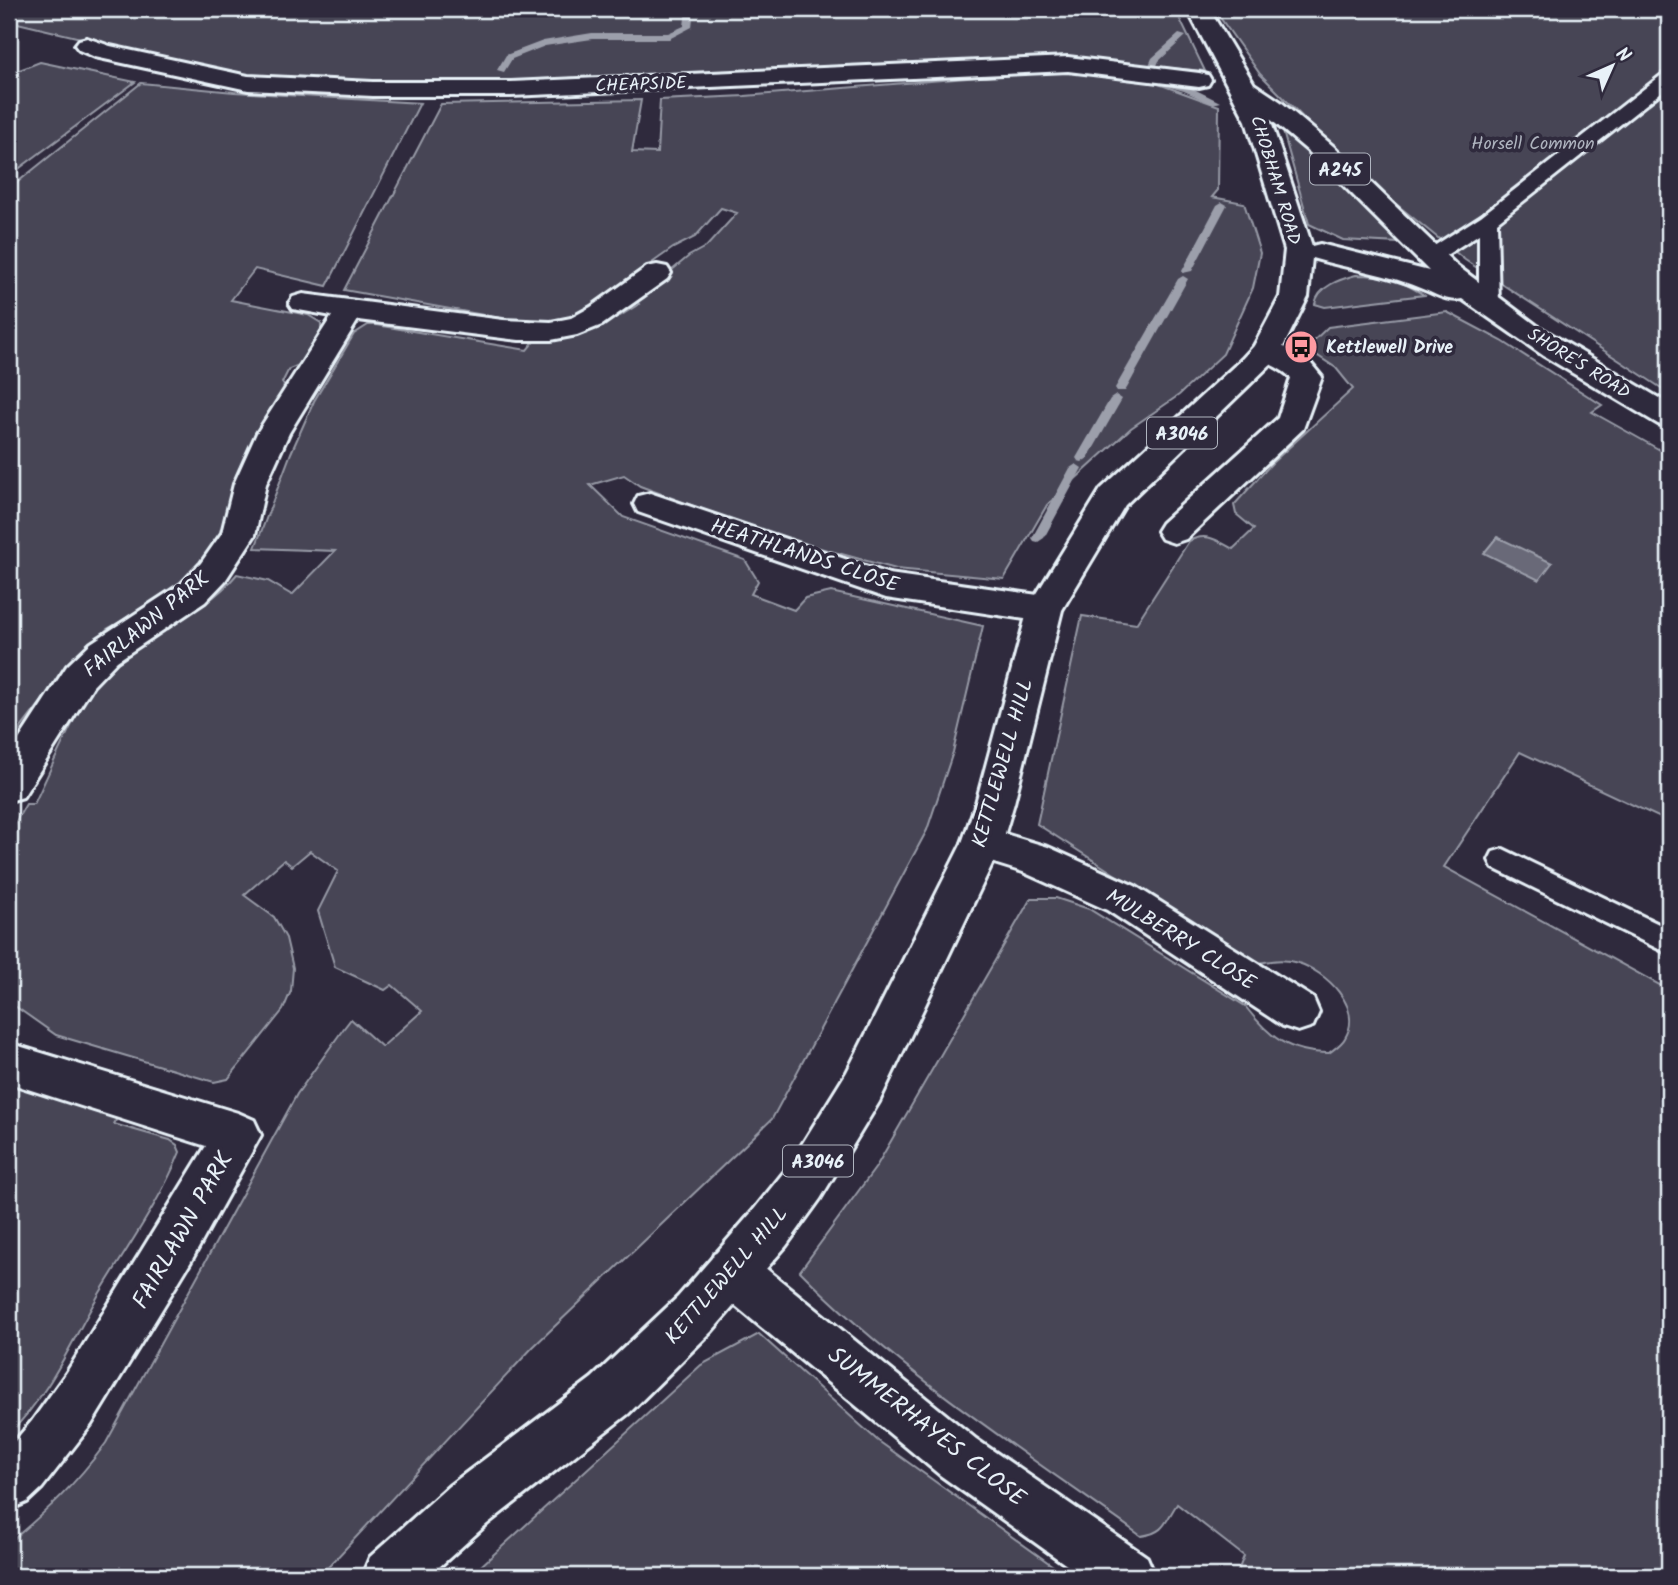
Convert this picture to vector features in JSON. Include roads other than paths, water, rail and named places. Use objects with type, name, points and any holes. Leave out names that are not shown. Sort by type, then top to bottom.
[{"type":"street","name":"CHOBHAM ROAD","points":[[1045,609],[1113,497],[1213,406],[1267,350],[1294,297],[1310,251],[1259,121],[1244,89],[1198,9]]},
{"type":"street","name":"CHEAPSIDE","points":[[87,45],[103,52],[248,83],[373,89],[511,89],[1068,64],[1199,80]]},
{"type":"street","name":"SHORE'S ROAD","points":[[1244,89],[1279,110],[1430,257],[1489,306],[1598,377],[1669,417]]},
{"type":"street","points":[[1310,251],[1346,249],[1430,257]]},
{"type":"street","name":"SHORE'S ROAD","points":[[1310,251],[1408,272],[1489,306]]},
{"type":"street","points":[[303,303],[508,328],[555,330],[579,325],[600,314],[619,303],[657,273]]},
{"type":"street","name":"FAIRLAWN PARK","points":[[9,786],[80,676],[104,652],[193,593],[213,572],[238,535],[250,484],[273,432],[350,310]]},
{"type":"street","points":[[1174,531],[1292,422],[1307,377],[1292,361],[1267,350]]},
{"type":"street","name":"HEATHLANDS CLOSE","points":[[650,504],[886,586],[1045,609]]},
{"type":"street","name":"KETTLEWELL HILL","points":[[389,1576],[468,1505],[610,1396],[662,1348],[769,1229],[804,1183],[863,1087],[982,843],[995,803],[1045,609]]},
{"type":"street","name":"MULBERRY CLOSE","points":[[982,843],[1034,859],[1121,898],[1298,1012]]},
{"type":"street","name":"FAIRLAWN PARK","points":[[9,1063],[238,1135],[148,1292],[65,1421],[24,1471],[9,1484]]},
{"type":"street","name":"SUMMERHAYES CLOSE","points":[[731,1271],[958,1457],[1128,1576]]},
{"type":"lane","points":[[1430,257],[1489,220],[1669,78]]},
{"type":"lane","points":[[1489,220],[1489,306]]},
{"type":"lane","points":[[1503,860],[1669,942]]},
{"type":"water","points":[[1497,537],[1552,563],[1539,580],[1484,553]]},
{"type":"waterway","points":[[501,70],[509,57],[543,44],[592,36],[669,36],[688,27],[690,9]]},
{"type":"waterway","points":[[1151,70],[1155,60],[1182,36]]},
{"type":"waterway","points":[[1158,81],[1187,89],[1215,102]]},
{"type":"waterway","points":[[1187,271],[1222,205]]},
{"type":"waterway","points":[[1121,388],[1183,279]]},
{"type":"waterway","points":[[1082,458],[1116,399]]},
{"type":"waterway","points":[[1038,538],[1076,468]]},
{"type":"place","name":"Kettlewell Drive","points":[[1301,347]]},
{"type":"park label","name":"Horsell Common","points":[[1533,143]]}]
